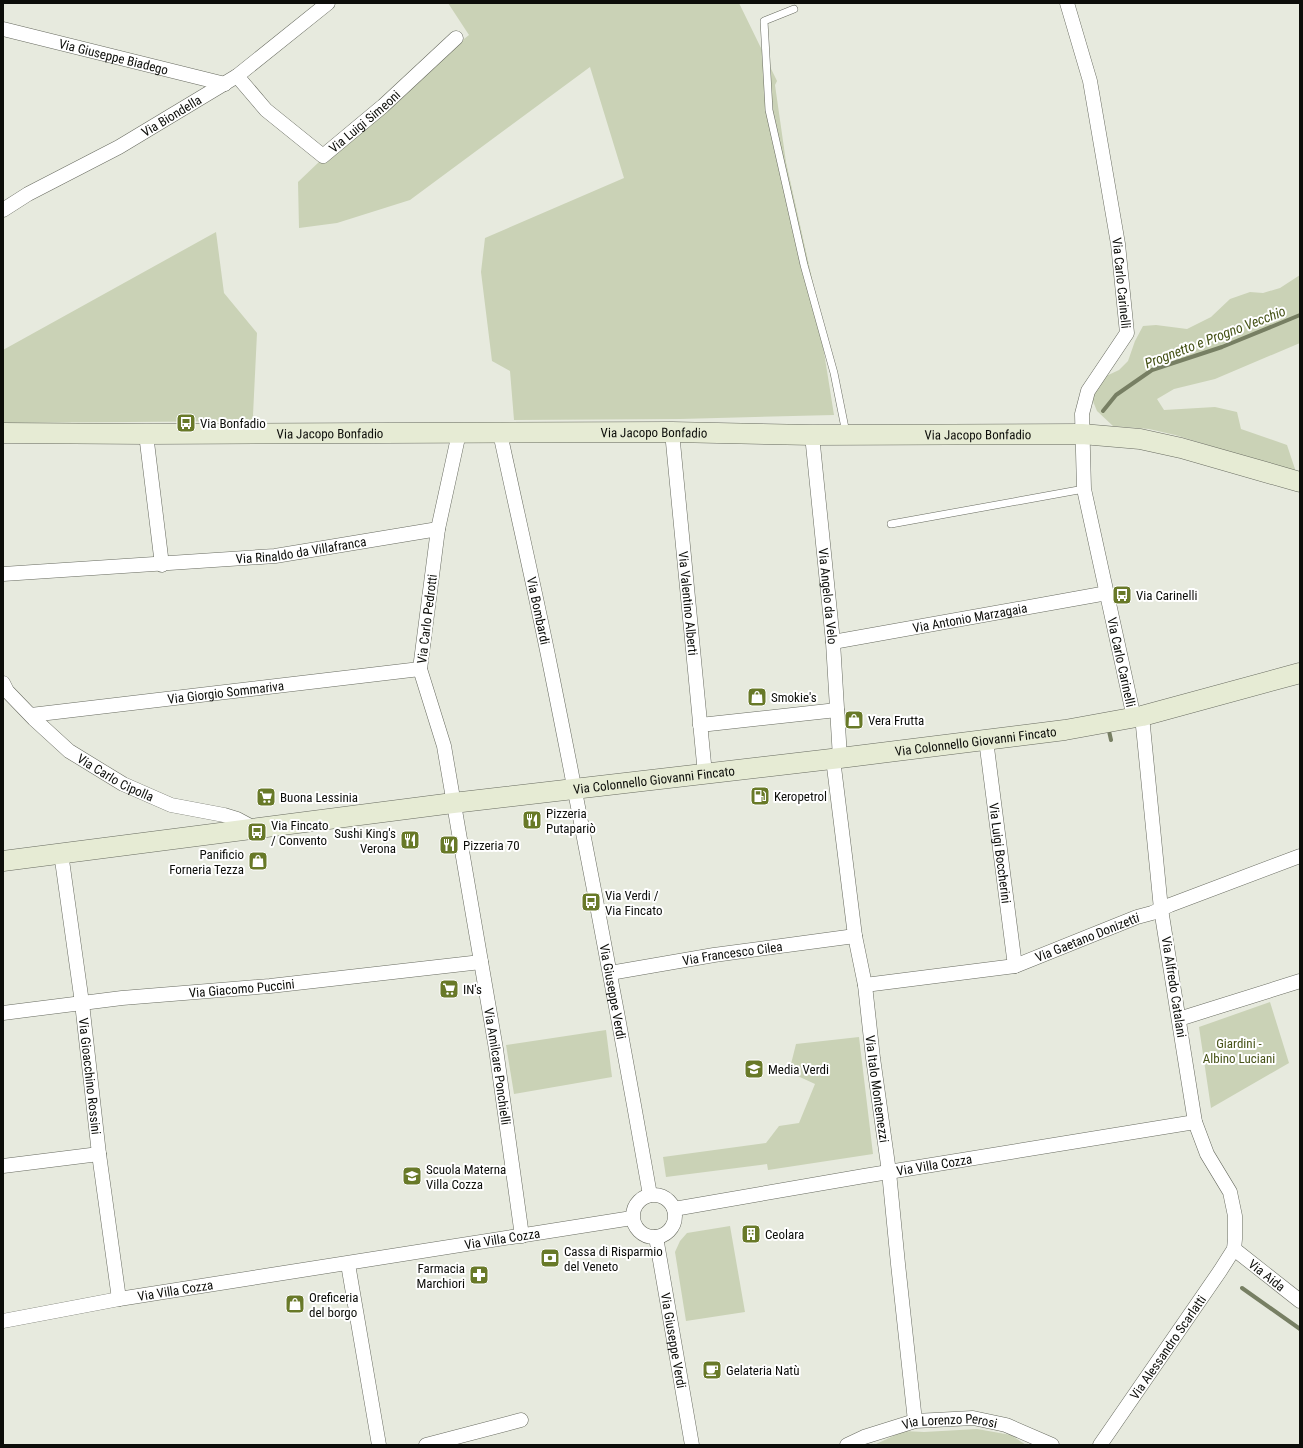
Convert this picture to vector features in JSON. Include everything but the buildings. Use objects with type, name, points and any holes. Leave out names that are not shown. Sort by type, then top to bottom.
[{"type":"street","name":"Via Biondella","points":[[3,210],[28,194],[119,147],[225,84],[328,3]]},
{"type":"street","name":"Via Carlo Carinelli","points":[[1067,3],[1090,81],[1118,244],[1127,333],[1088,391],[1082,414],[1084,489],[1107,593],[1138,717]]},
{"type":"street","name":"Via Giuseppe Biadego","points":[[3,29],[225,84]]},
{"type":"street","name":"Via Luigi Simeoni","points":[[237,76],[266,110],[323,156],[383,106],[456,38]]},
{"type":"street","name":"Via Jacopo Bonfadio","points":[[3,433],[146,434],[672,432],[812,435],[1082,434],[1140,439],[1182,448],[1300,482]]},
{"type":"street","name":"Via Valentino Alberti","points":[[672,432],[706,774]]},
{"type":"street","name":"Via Carlo Pedrotti","points":[[453,803],[444,746],[420,670],[438,529],[459,433]]},
{"type":"street","name":"Via Bombardi","points":[[500,433],[550,667],[574,789]]},
{"type":"street","points":[[146,434],[162,565]]},
{"type":"street","name":"Via Angelo da Velo","points":[[812,435],[833,642],[837,710],[836,759]]},
{"type":"street","name":"Via Rinaldo da Villafranca","points":[[3,574],[162,565],[275,556],[438,529]]},
{"type":"street","name":"Via Antonio Marzagaia","points":[[833,642],[1107,593]]},
{"type":"street","name":"Via Giorgio Sommariva","points":[[31,715],[420,670]]},
{"type":"street","name":"Via Colonnello Giovanni Fincato","points":[[3,861],[453,803],[836,759],[986,740],[1138,717],[1300,673]]},
{"type":"street","name":"Via Carlo Cipolla","points":[[3,683],[7,691],[69,750],[123,784],[171,805],[224,815],[237,819],[254,828]]},
{"type":"street","points":[[700,725],[837,710]]},
{"type":"street","name":"Via Alfredo Catalani","points":[[1138,717],[1161,909],[1195,1122],[1206,1154],[1230,1192],[1234,1216],[1234,1248]]},
{"type":"street","name":"Via Luigi Boccherini","points":[[986,740],[1015,966]]},
{"type":"street","name":"Via Italo Montemezzi","points":[[836,759],[855,936],[865,985],[873,1058],[889,1172],[915,1421]]},
{"type":"street","name":"Via Giuseppe Verdi","points":[[574,789],[610,973],[650,1195]]},
{"type":"street","name":"Via Amilcare Ponchielli","points":[[453,803],[496,1049],[522,1236]]},
{"type":"street","name":"Via Gioacchino Rossini","points":[[61,853],[82,1004],[99,1154],[119,1299]]},
{"type":"street","name":"Via Gaetano Donizetti","points":[[865,985],[1015,966],[1300,856]]},
{"type":"street","name":"Via Francesco Cilea","points":[[610,973],[714,955],[855,936]]},
{"type":"street","name":"Via Giacomo Puccini","points":[[3,1013],[122,998],[270,986],[481,962]]},
{"type":"street","points":[[1179,1019],[1300,981]]},
{"type":"street","name":"Via Villa Cozza","points":[[674,1209],[1195,1122]]},
{"type":"street","points":[[3,1166],[99,1154]]},
{"type":"street","points":[[650,1195],[664,1197],[670,1202],[674,1209],[675,1216],[673,1224],[664,1234],[656,1237],[651,1237],[640,1232],[636,1228],[632,1218],[635,1206],[644,1197],[650,1195]]},
{"type":"street","name":"Via Villa Cozza","points":[[3,1321],[119,1299],[632,1218]]},
{"type":"street","name":"Via Giuseppe Verdi","points":[[656,1237],[692,1445]]},
{"type":"street","name":"Via Aida","points":[[1234,1248],[1300,1302]]},
{"type":"street","name":"Via Alessandro Scarlatti","points":[[1100,1445],[1220,1271],[1234,1248]]},
{"type":"street","points":[[348,1264],[379,1445]]},
{"type":"street","name":"Via Lorenzo Perosi","points":[[847,1445],[864,1437],[915,1421],[973,1418],[1006,1425],[1052,1445]]},
{"type":"street","points":[[426,1445],[521,1420]]},
{"type":"lane","points":[[794,9],[764,22],[769,110],[804,265],[834,373],[846,435]]},
{"type":"lane","points":[[892,524],[1084,489]]},
{"type":"green space","points":[[448,3],[739,3],[777,81],[775,85],[786,162],[813,283],[834,415],[680,419],[514,420],[510,371],[492,361],[481,272],[485,238],[624,178],[590,67],[410,200],[337,223],[299,228],[298,182],[365,118],[469,35]]},
{"type":"green space","points":[[216,232],[224,293],[257,333],[253,415],[255,421],[3,423],[3,350]]},
{"type":"green space","points":[[1300,275],[1300,343],[1215,379],[1174,389],[1157,399],[1164,410],[1215,407],[1237,412],[1241,429],[1287,445],[1296,472],[1175,435],[1149,429],[1113,426],[1097,411],[1092,399],[1092,386],[1104,377],[1119,370],[1128,361],[1135,341],[1143,326],[1156,325],[1187,329],[1211,317],[1230,299],[1250,292],[1263,293],[1280,288]]},
{"type":"green space","name":"Giardini - Albino Luciani","points":[[1270,1002],[1289,1063],[1211,1108],[1199,1027]]},
{"type":"green space","points":[[606,1030],[612,1077],[514,1094],[506,1045]]},
{"type":"green space","points":[[859,1037],[873,1154],[768,1170],[767,1164],[666,1177],[663,1157],[766,1143],[779,1126],[799,1123],[815,1084],[789,1072],[796,1044]]},
{"type":"green space","points":[[730,1226],[745,1312],[686,1321],[675,1252],[680,1241],[687,1233]]},
{"type":"green space","points":[[977,1429],[1011,1435],[1026,1445],[874,1445],[904,1431],[924,1432]]},
{"type":"waterway","name":"Prognetto e Progno Vecchio","points":[[1103,411],[1116,395],[1152,370],[1222,347],[1300,315]]},
{"type":"waterway","name":"Prognetto e Progno Vecchio","points":[[1109,731],[1111,740]]},
{"type":"waterway","name":"Prognetto e Progno Vecchio","points":[[1242,1288],[1300,1329]]},
{"type":"place","name":"Via Bonfadio","points":[[186,423]]},
{"type":"place","name":"Via Carinelli","points":[[1122,595]]},
{"type":"place","name":"Smokie's","points":[[757,697]]},
{"type":"place","name":"Vera Frutta","points":[[854,720]]},
{"type":"place","name":"Keropetrol","points":[[760,796]]},
{"type":"place","name":"Buona Lessinia","points":[[266,797]]},
{"type":"place","name":"Pizzeria Putapariò","points":[[532,820]]},
{"type":"place","name":"Via Fincato / Convento","points":[[257,832]]},
{"type":"place","name":"Sushi King's Verona","points":[[410,840]]},
{"type":"place","name":"Pizzeria 70","points":[[449,845]]},
{"type":"place","name":"Panificio Forneria Tezza","points":[[258,861]]},
{"type":"place","name":"Via Verdi / Via Fincato","points":[[591,902]]},
{"type":"place","name":"IN's","points":[[449,989]]},
{"type":"place","name":"Media Verdi","points":[[754,1069]]},
{"type":"place","name":"Scuola Materna Villa Cozza","points":[[412,1176]]},
{"type":"place","name":"Ceolara","points":[[751,1234]]},
{"type":"place","name":"Cassa di Risparmio del Veneto","points":[[550,1258]]},
{"type":"place","name":"Farmacia Marchiori","points":[[479,1275]]},
{"type":"place","name":"Oreficeria del borgo","points":[[295,1304]]},
{"type":"place","name":"Gelateria Natù","points":[[712,1370]]}]
